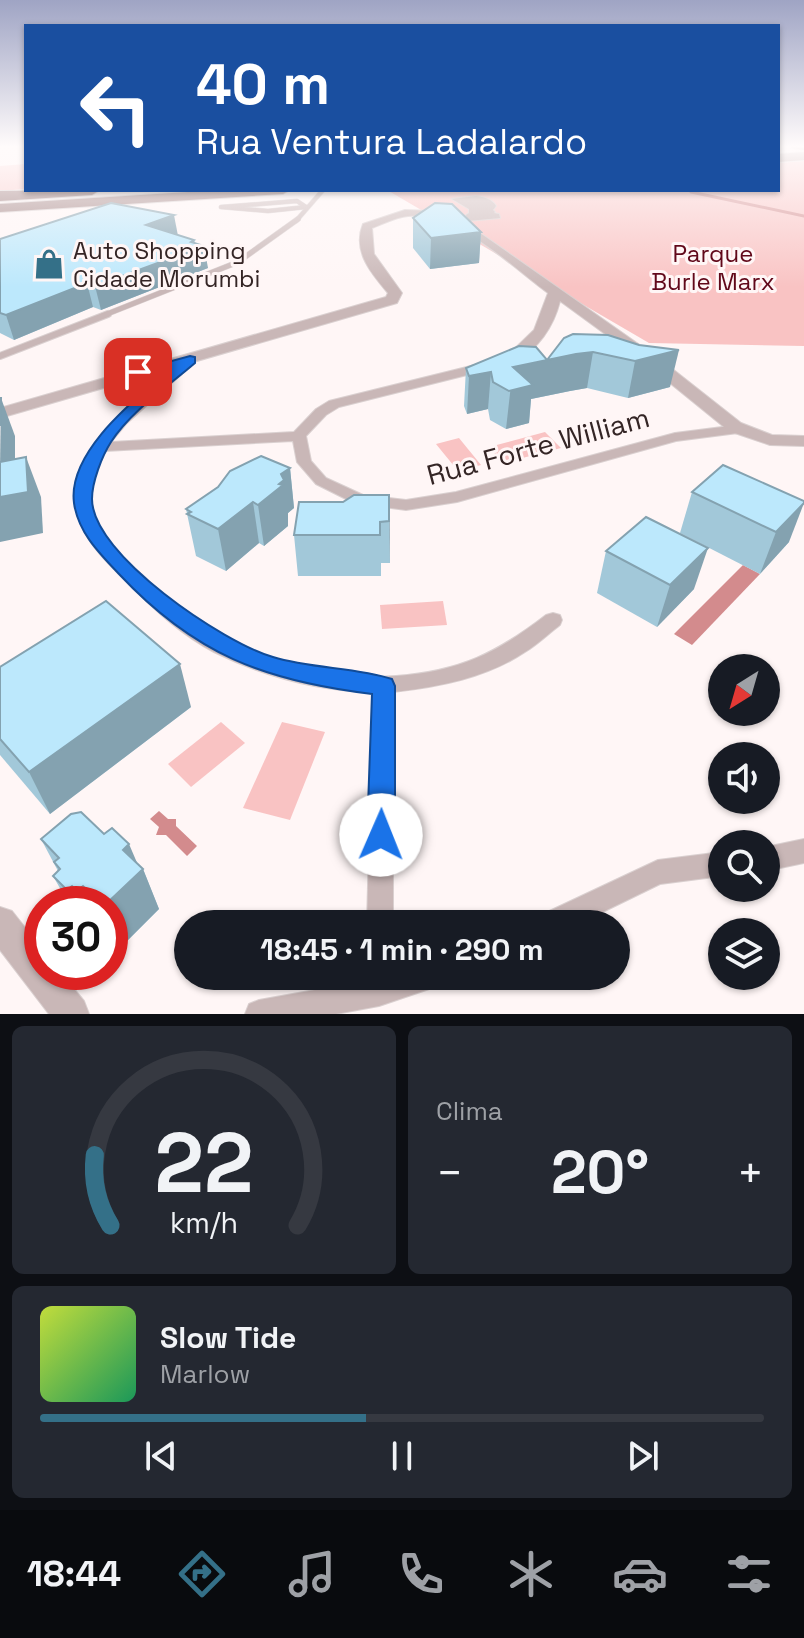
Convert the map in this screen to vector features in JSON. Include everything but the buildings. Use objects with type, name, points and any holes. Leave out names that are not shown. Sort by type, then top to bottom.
[{"type":"highway","points":[[4,196],[58,192]]},
{"type":"main road","points":[[0,208],[247,192]]},
{"type":"street","points":[[486,206],[481,198],[455,199],[472,208],[472,214],[492,212],[469,215],[469,219],[497,215],[469,220],[473,222],[498,217]]},
{"type":"street","points":[[486,206],[478,209],[469,201],[488,206],[484,210],[474,210],[473,206],[461,201],[482,200],[486,206]]},
{"type":"street","points":[[0,413],[26,403],[190,360],[274,332],[392,300],[395,293],[366,254],[362,240],[367,226],[405,213],[434,214],[470,228],[738,429],[770,440],[804,441]]},
{"type":"street","points":[[510,361],[538,339],[547,327],[555,291]]},
{"type":"street","points":[[600,345],[623,340]]},
{"type":"street","points":[[100,447],[299,436],[321,412],[334,404],[541,355]]},
{"type":"street","points":[[190,360],[120,421],[100,447],[83,501],[87,520],[106,549],[151,595],[222,647],[268,665],[321,679],[383,686],[471,671],[528,644],[553,620]]},
{"type":"street","name":"Rua Forte William","points":[[299,436],[304,462],[321,481],[360,500],[406,505],[457,497],[665,439],[738,429]]},
{"type":"street","points":[[380,910],[383,686]]},
{"type":"street","points":[[780,856],[804,851]]},
{"type":"street","points":[[577,910],[622,886],[658,872],[708,866]]},
{"type":"street","points":[[0,923],[71,1014]]},
{"type":"street","points":[[259,1014],[355,990]]},
{"type":"lane","points":[[0,356],[197,281],[252,256],[297,223],[321,192]]},
{"type":"lane","points":[[297,201],[303,202],[306,207],[268,211],[221,207],[297,201]]},
{"type":"green space","name":"Parque Burle Marx","points":[[391,192],[804,192],[804,346],[649,343]]},
{"type":"green space","points":[[545,432],[561,448],[503,463],[489,447]]},
{"type":"green space","points":[[459,438],[481,465],[458,471],[436,444]]},
{"type":"green space","points":[[443,601],[447,625],[382,629],[380,605]]},
{"type":"green space","points":[[221,722],[245,743],[191,787],[168,764]]},
{"type":"green space","points":[[282,722],[325,732],[290,820],[243,808]]},
{"type":"shaded area","points":[[743,565],[760,574],[692,645],[674,634]]},
{"type":"shaded area","points":[[159,811],[168,819],[176,819],[176,826],[197,846],[187,856],[166,835],[156,835],[159,827],[150,819]]},
{"type":"waterway","points":[[693,192],[804,216]]},
{"type":"place","name":"Auto Shopping Cidade Morumbi","points":[[49,264]]},
{"type":"route","points":[[138,372],[190,360],[165,385],[120,421],[102,442],[93,460],[83,501],[87,520],[96,538],[151,595],[222,647],[268,665],[321,679],[383,686],[381,835]]}]
